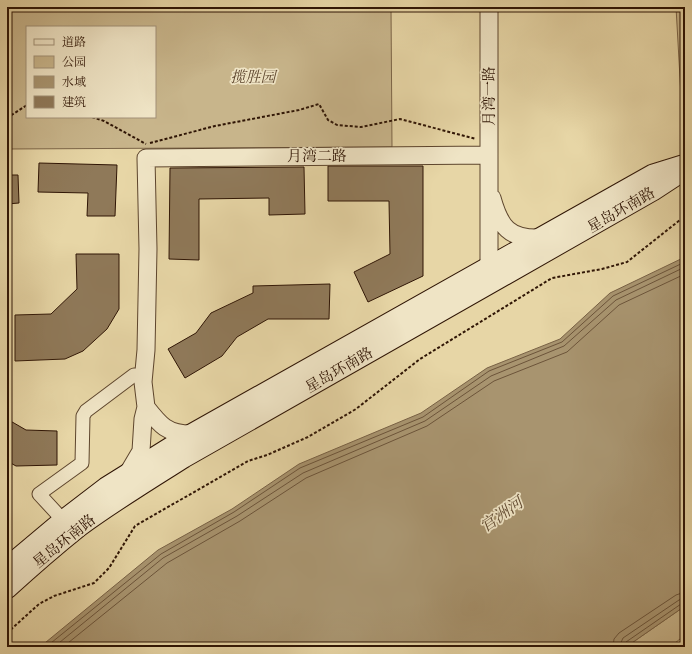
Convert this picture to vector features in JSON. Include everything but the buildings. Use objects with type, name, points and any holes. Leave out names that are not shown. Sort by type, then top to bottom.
[{"type":"main road","name":"星岛环南路","points":[[7,567],[63,520],[106,487],[191,434],[653,174],[685,164]]},
{"type":"main road","name":"星岛环南路","points":[[7,589],[42,557],[79,527],[117,500],[184,458],[653,191],[685,170]]},
{"type":"street","name":"月湾一路","points":[[488,267],[489,7]]},
{"type":"street","name":"月湾二路","points":[[144,382],[148,257],[146,158],[488,149]]},
{"type":"street","name":"月湾一路","points":[[488,185],[498,217],[505,228],[520,236],[540,238]]},
{"type":"street","points":[[63,520],[39,494],[82,463],[83,416],[91,406],[134,375],[140,376],[144,382],[146,407],[143,419],[141,451],[128,473]]},
{"type":"street","points":[[146,407],[163,426],[171,432],[191,434]]},
{"type":"path","points":[[95,118],[104,121],[146,144],[215,126],[299,110],[319,104],[328,120],[337,125],[361,127],[400,119],[488,149]]},
{"type":"path","points":[[7,118],[26,106]]},
{"type":"path","points":[[7,633],[38,604],[54,596],[94,583],[109,568],[135,526],[248,462],[308,437],[356,409],[420,359],[552,278],[602,269],[627,262],[685,216]]},
{"type":"green space","name":"揽胜园","points":[[7,7],[391,7],[392,147],[7,149]]},
{"type":"green space","points":[[676,7],[685,7],[684,149]]},
{"type":"green space","points":[[685,606],[685,635],[670,647],[626,647]]},
{"type":"water","name":"官洲河","points":[[685,257],[685,606],[626,647],[40,647],[158,550],[232,509],[299,464],[421,413],[487,368],[560,339],[610,293]]}]
